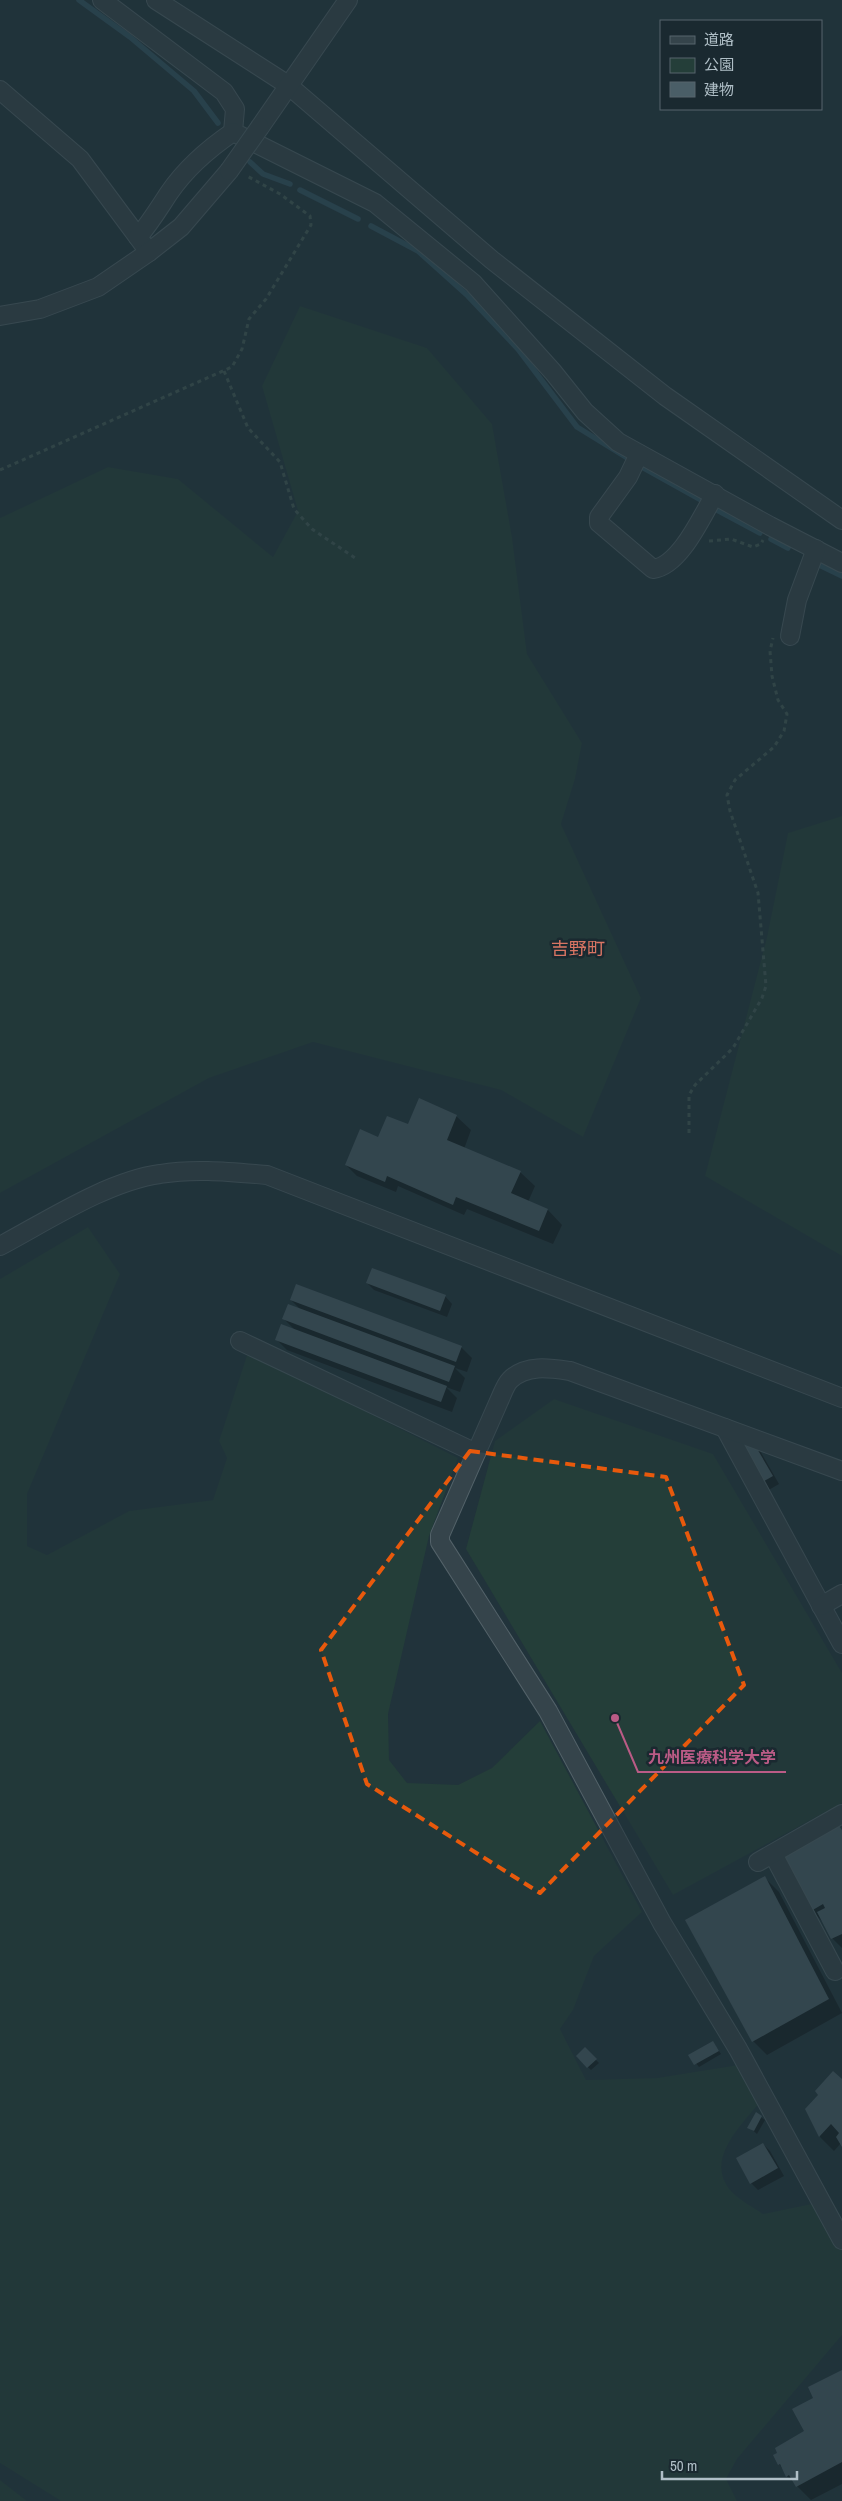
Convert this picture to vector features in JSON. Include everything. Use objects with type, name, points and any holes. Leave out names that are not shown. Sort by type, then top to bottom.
[{"type":"street","points":[[102,0],[224,92],[235,110],[233,132]]},
{"type":"street","points":[[156,0],[288,85],[492,260],[664,396],[842,520]]},
{"type":"street","points":[[0,316],[40,308],[98,287],[149,252],[181,226],[237,173],[260,127],[348,0]]},
{"type":"street","points":[[0,90],[80,159],[149,252]]},
{"type":"street","points":[[138,237],[150,224],[170,192],[207,149],[233,132]]},
{"type":"street","points":[[233,132],[375,203],[473,283],[554,372],[585,412],[618,442],[770,526],[842,563]]},
{"type":"street","points":[[639,454],[628,477],[599,517],[599,524],[653,569],[661,568],[683,549],[715,494]]},
{"type":"street","points":[[782,634],[816,549]]},
{"type":"street","points":[[0,1246],[119,1185],[158,1174],[191,1171],[267,1175],[842,1398]]},
{"type":"street","points":[[240,1341],[476,1454]]},
{"type":"street","points":[[842,1471],[570,1370],[543,1368],[527,1371],[510,1380],[440,1535],[440,1542],[548,1711],[662,1923],[738,2049],[842,2240]]},
{"type":"street","points":[[725,1428],[842,1644]]},
{"type":"street","points":[[821,1606],[842,1594]]},
{"type":"street","points":[[835,1971],[765,1858],[842,1814]]},
{"type":"path","points":[[0,470],[232,367],[238,359],[249,320],[266,299],[311,225],[310,216],[280,194],[237,173]]},
{"type":"path","points":[[224,371],[248,428],[280,462],[294,509],[312,529],[358,560]]},
{"type":"path","points":[[683,549],[717,539],[731,539],[753,547],[761,544],[770,526]]},
{"type":"path","points":[[689,1133],[689,1095],[695,1085],[732,1048],[762,998],[766,986],[758,893],[730,811],[727,795],[735,780],[774,748],[784,731],[786,714],[778,700],[772,676],[770,651],[782,634]]},
{"type":"highlighted area","points":[[470,1451],[666,1477],[744,1685],[540,1893],[367,1784],[321,1650]]},
{"type":"green space","points":[[300,306],[427,348],[492,424],[512,537],[527,654],[582,743],[575,779],[561,824],[641,998],[583,1137],[501,1090],[313,1042],[209,1078],[0,1193],[0,518],[108,467],[178,479],[273,557],[298,511],[262,386]]},
{"type":"green space","points":[[842,816],[842,1256],[705,1176],[767,937],[788,833]]},
{"type":"green space","points":[[88,1227],[120,1274],[27,1494],[27,1546],[47,1555],[129,1511],[213,1500],[227,1458],[219,1441],[248,1352],[458,1458],[429,1536],[388,1714],[389,1760],[407,1783],[458,1785],[492,1768],[540,1721],[642,1912],[594,1956],[573,2010],[560,2029],[586,2080],[657,2078],[738,2065],[760,2102],[728,2144],[721,2168],[724,2180],[735,2195],[763,2214],[816,2203],[842,2249],[842,2335],[737,2459],[726,2479],[737,2501],[61,2501],[0,2463],[0,1279]]},
{"type":"green space","points":[[554,1399],[713,1454],[842,1673],[842,1803],[673,1895],[466,1549],[495,1441]]},
{"type":"green space","points":[[0,2480],[27,2501],[0,2501]]},
{"type":"building","points":[[419,1098],[457,1115],[447,1140],[521,1171],[511,1193],[548,1209],[539,1231],[456,1197],[453,1205],[387,1176],[385,1182],[345,1165],[360,1129],[378,1137],[387,1116],[408,1124]]},
{"type":"building","points":[[372,1268],[446,1295],[440,1311],[366,1283]]},
{"type":"building","points":[[296,1284],[462,1346],[456,1362],[290,1300]]},
{"type":"building","points":[[288,1304],[455,1366],[449,1382],[282,1319]]},
{"type":"building","points":[[281,1324],[447,1386],[441,1402],[275,1340]]},
{"type":"building","points":[[752,1440],[773,1476],[759,1484],[738,1449]]},
{"type":"building","points":[[836,1822],[842,1830],[842,1934],[831,1939],[817,1912],[825,1908],[823,1904],[811,1911],[780,1853]]},
{"type":"building","points":[[765,1876],[829,1999],[752,2042],[685,1920]]},
{"type":"building","points":[[713,2041],[719,2051],[694,2065],[688,2055]]},
{"type":"building","points":[[585,2047],[597,2059],[587,2068],[576,2056]]},
{"type":"building","points":[[833,2071],[842,2079],[842,2147],[836,2137],[839,2133],[831,2124],[819,2137],[805,2109],[818,2095],[815,2091]]},
{"type":"building","points":[[756,2112],[762,2116],[754,2131],[747,2128]]},
{"type":"building","points":[[763,2143],[778,2168],[750,2184],[736,2158]]},
{"type":"building","points":[[842,2370],[842,2462],[796,2487],[789,2475],[786,2477],[780,2464],[778,2465],[773,2455],[777,2453],[775,2448],[804,2431],[792,2409],[813,2398],[808,2387]]},
{"type":"waterway","points":[[79,0],[130,37],[194,91],[218,123]]},
{"type":"waterway","points":[[250,162],[263,174],[290,184]]},
{"type":"waterway","points":[[300,190],[358,219]]},
{"type":"waterway","points":[[371,226],[418,251],[468,296],[518,349],[577,427],[629,459]]},
{"type":"waterway","points":[[642,467],[703,501]]},
{"type":"waterway","points":[[717,510],[760,533]]},
{"type":"waterway","points":[[771,539],[788,548]]},
{"type":"waterway","points":[[815,563],[842,576]]},
{"type":"place","name":"九州医療科学大学","points":[[615,1718]]},
{"type":"district","name":"吉野町","points":[[578,948]]}]
